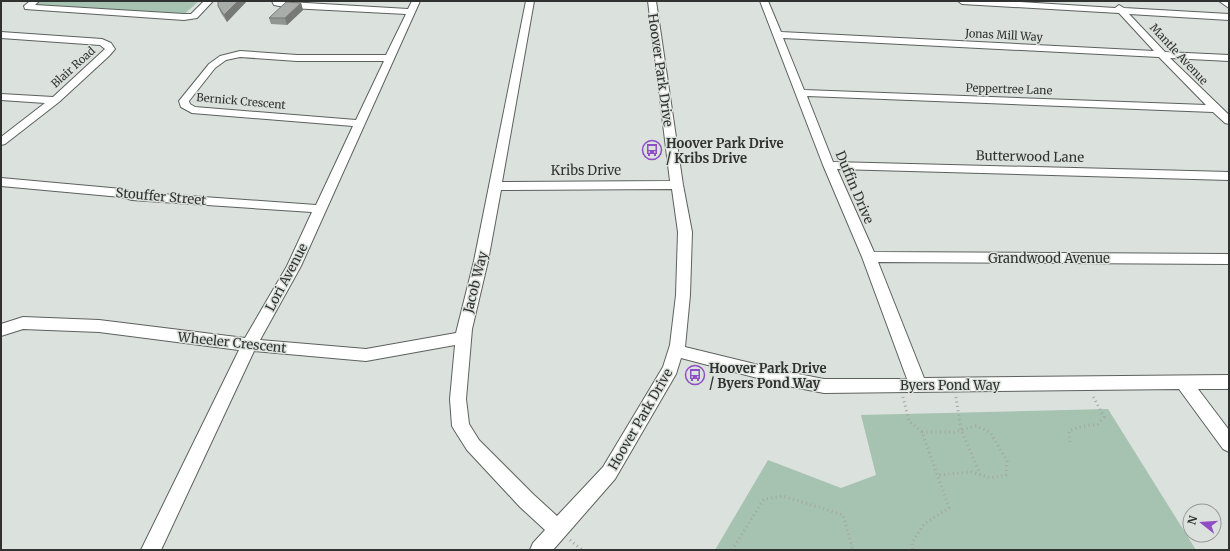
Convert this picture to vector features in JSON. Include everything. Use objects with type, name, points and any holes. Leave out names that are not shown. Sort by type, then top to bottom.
[{"type":"street","points":[[35,1],[28,7],[189,17],[194,16],[209,1]]},
{"type":"street","points":[[276,1],[277,3],[290,5],[411,12]]},
{"type":"street","name":"Lori Avenue","points":[[151,550],[249,345],[294,266],[416,1]]},
{"type":"street","name":"Jacob Way","points":[[530,1],[481,260],[464,329],[458,399],[462,426],[473,445],[527,501],[558,528]]},
{"type":"street","name":"Hoover Park Drive","points":[[540,550],[558,528],[609,473],[670,369],[678,344],[682,314],[685,232],[677,185],[652,1]]},
{"type":"street","name":"Duffin Drive","points":[[764,1],[802,93],[829,165],[869,257],[918,385]]},
{"type":"street","points":[[962,1],[1229,17]]},
{"type":"street","name":"Mantle Avenue","points":[[1113,1],[1215,109],[1229,121]]},
{"type":"street","points":[[1223,1],[1229,5]]},
{"type":"street","points":[[96,12],[107,4]]},
{"type":"street","name":"Jonas Mill Way","points":[[778,34],[1229,58]]},
{"type":"street","name":"Blair Road","points":[[1,35],[102,42],[108,45],[110,49],[55,100],[1,142]]},
{"type":"street","name":"Bernick Crescent","points":[[359,123],[192,110],[185,106],[184,101],[212,66],[223,58],[240,54],[297,58],[391,58]]},
{"type":"street","name":"Peppertree Lane","points":[[802,93],[1215,109]]},
{"type":"street","points":[[1,97],[55,100]]},
{"type":"street","name":"Butterwood Lane","points":[[829,165],[1229,176]]},
{"type":"street","name":"Stouffer Street","points":[[1,182],[114,192],[132,196],[320,209]]},
{"type":"street","name":"Kribs Drive","points":[[495,186],[677,185]]},
{"type":"street","name":"Grandwood Avenue","points":[[869,257],[1229,259]]},
{"type":"street","name":"Wheeler Crescent","points":[[1,330],[23,323],[99,326],[249,345],[366,355],[464,337]]},
{"type":"street","name":"Byers Pond Way","points":[[676,351],[788,379],[824,386],[1229,382]]},
{"type":"street","points":[[1184,383],[1229,444]]},
{"type":"path","points":[[1070,442],[1069,431],[1079,427],[1098,424],[1104,417],[1086,384]]},
{"type":"path","points":[[900,385],[909,421],[922,432],[949,508],[924,524],[912,543],[914,550]]},
{"type":"path","points":[[954,385],[961,430],[980,474]]},
{"type":"path","points":[[922,432],[954,432],[976,426],[990,432],[1007,462],[1006,476],[991,478],[971,472],[937,475]]},
{"type":"path","points":[[732,550],[764,500],[783,496],[843,515],[853,550]]},
{"type":"green space","points":[[30,1],[199,1],[181,17],[23,6]]},
{"type":"green space","points":[[1108,409],[1182,528],[1182,543],[1192,543],[1196,550],[715,550],[768,460],[841,488],[876,475],[861,415]]},
{"type":"building","points":[[218,1],[238,1],[224,15],[218,6]]},
{"type":"building","points":[[286,2],[301,3],[285,18],[269,18]]},
{"type":"place","name":"Hoover Park Drive / Kribs Drive","points":[[652,150]]},
{"type":"place","name":"Hoover Park Drive / Byers Pond Way","points":[[695,375]]}]
